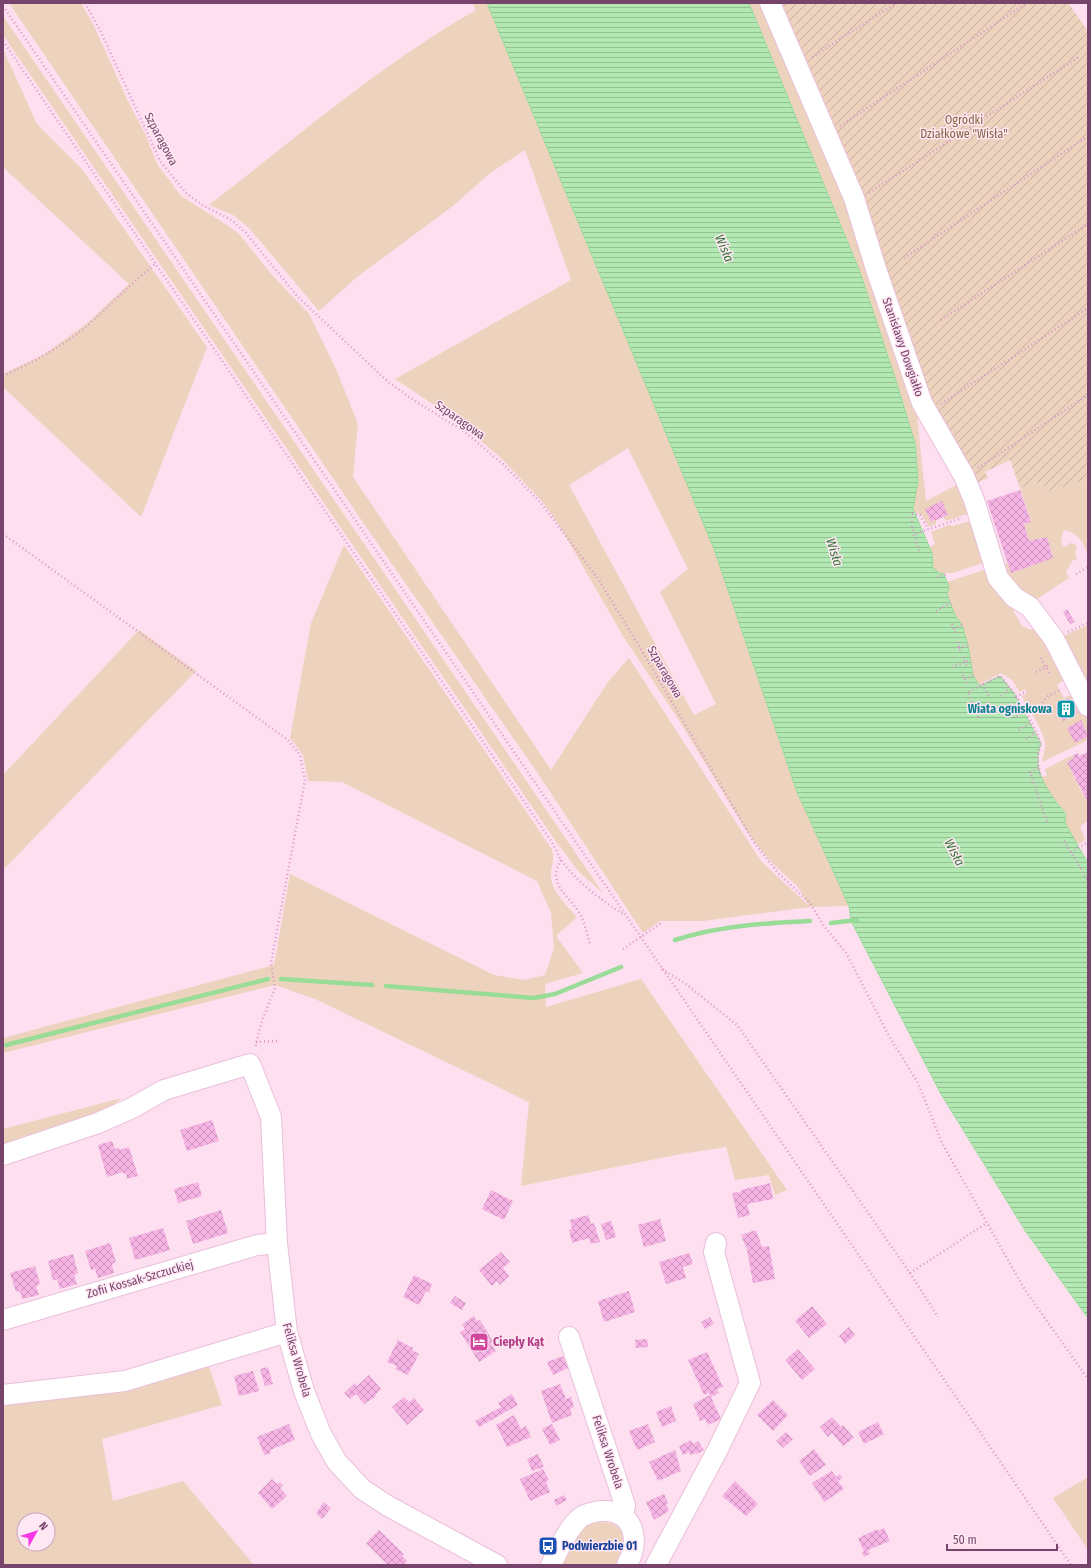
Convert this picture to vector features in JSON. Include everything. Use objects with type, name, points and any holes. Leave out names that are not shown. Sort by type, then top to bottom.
[{"type":"street","points":[[770,3],[834,134]]},
{"type":"street","name":"Stanisławy Dowgiałło","points":[[834,134],[861,196],[876,269],[920,397],[964,476],[979,514],[998,578],[1014,597],[1030,608],[1054,639],[1088,706]]},
{"type":"street","points":[[3,1154],[98,1123],[164,1090],[250,1064]]},
{"type":"street","name":"Feliksa Wrobela","points":[[250,1064],[271,1117],[278,1243],[287,1332],[304,1391],[321,1434],[337,1462],[345,1472],[373,1496],[497,1565]]},
{"type":"street","name":"Zofii Kossak-Szczuckiej","points":[[3,1320],[257,1245],[278,1243]]},
{"type":"street","points":[[656,1565],[717,1451],[750,1383],[714,1252],[716,1243]]},
{"type":"street","points":[[3,1395],[125,1382],[287,1332]]},
{"type":"street","name":"Feliksa Wrobela","points":[[569,1337],[625,1506],[622,1516]]},
{"type":"street","points":[[551,1565],[572,1527],[583,1516],[596,1512],[609,1511],[622,1516],[630,1524],[634,1535],[633,1551],[627,1565]]},
{"type":"path","name":"Szparagowa","points":[[85,3],[101,32],[160,161],[182,188],[202,205],[230,219],[246,233],[297,296],[388,382],[415,401],[465,432],[505,466],[541,503],[603,587],[734,806],[755,844],[779,874],[810,903],[824,926],[846,953],[854,966],[881,1022],[918,1083],[942,1143],[987,1223],[1025,1290],[1088,1379]]},
{"type":"path","points":[[807,61],[896,3]]},
{"type":"path","points":[[834,134],[1027,3]]},
{"type":"path","points":[[3,6],[1071,1565]]},
{"type":"path","points":[[3,41],[549,838],[562,860],[606,903],[626,915]]},
{"type":"path","points":[[861,196],[1080,56]]},
{"type":"path","points":[[904,258],[1088,136]]},
{"type":"path","points":[[941,320],[1088,224]]},
{"type":"path","points":[[3,376],[45,356],[86,326],[134,281],[155,264]]},
{"type":"path","points":[[937,406],[1088,308]]},
{"type":"path","points":[[976,469],[1088,395]]},
{"type":"path","points":[[919,550],[912,524],[912,514],[920,515],[928,530]]},
{"type":"path","points":[[914,534],[979,514]]},
{"type":"path","points":[[3,534],[288,740],[300,755],[305,780],[271,963],[275,988],[262,1021],[250,1064]]},
{"type":"path","points":[[1076,574],[1088,567]]},
{"type":"path","points":[[937,578],[947,574]]},
{"type":"path","points":[[936,612],[950,604]]},
{"type":"path","points":[[952,624],[956,634]]},
{"type":"path","points":[[954,629],[963,624]]},
{"type":"path","points":[[958,642],[960,652]]},
{"type":"path","points":[[959,648],[968,645]]},
{"type":"path","points":[[963,657],[967,667]]},
{"type":"path","points":[[1042,658],[1050,675]]},
{"type":"path","points":[[952,667],[971,660]]},
{"type":"path","points":[[963,675],[967,684]]},
{"type":"path","points":[[965,679],[973,675]]},
{"type":"path","points":[[978,718],[968,692],[1000,676],[1020,703],[1036,732],[1040,744],[1038,752],[1038,768],[1041,777]]},
{"type":"path","points":[[983,684],[989,697]]},
{"type":"path","points":[[1001,696],[1010,688]]},
{"type":"path","points":[[1040,706],[1047,697],[1062,689]]},
{"type":"path","points":[[1016,697],[1027,691]]},
{"type":"path","points":[[1007,709],[1020,703]]},
{"type":"path","points":[[1013,718],[1024,712]]},
{"type":"path","points":[[1019,730],[1030,723]]},
{"type":"path","points":[[1026,739],[1036,732]]},
{"type":"path","points":[[1038,768],[1030,772],[1047,822]]},
{"type":"path","points":[[1064,841],[1088,879]]},
{"type":"path","points":[[1071,852],[1088,842]]},
{"type":"path","points":[[562,860],[556,873],[557,882],[580,914],[590,944]]},
{"type":"path","points":[[623,949],[661,922]]},
{"type":"path","points":[[662,969],[686,984],[738,1026],[910,1273],[938,1316]]},
{"type":"path","points":[[256,1042],[277,1041]]},
{"type":"path","points":[[910,1273],[987,1223]]},
{"type":"green space","points":[[9,3],[81,3],[94,26],[126,97],[146,136],[157,164],[181,196],[240,235],[272,275],[309,314],[336,369],[358,424],[353,477],[551,770],[608,682],[629,658],[761,861],[809,906],[798,887],[769,860],[747,832],[680,722],[623,636],[559,525],[542,501],[500,457],[454,418],[395,379],[571,280],[525,150],[490,173],[453,206],[357,277],[319,311],[249,228],[233,215],[209,205],[372,78],[441,31],[476,10],[472,3],[487,3],[714,549],[797,792],[849,906],[810,907],[703,921],[660,921],[643,933],[539,775],[369,531]],"holes":[[[628,448],[688,569],[660,592],[716,704],[694,715],[569,485]]]},
{"type":"green space","points":[[749,3],[761,3],[823,134],[915,397],[926,501],[962,482],[970,513],[946,521],[943,517],[936,520],[936,524],[929,527],[922,515],[914,512],[918,481],[915,443],[897,384],[860,272]]},
{"type":"green space","name":"Ogródki Działkowe \"Wisła\"","points":[[775,3],[1068,3],[1088,31],[1088,486],[1085,480],[1046,492],[1043,484],[1037,483],[1020,488],[1010,460],[985,472],[988,478],[974,484],[935,414]]},
{"type":"green space","points":[[3,16],[603,893],[579,872],[557,843],[3,35]]},
{"type":"green space","points":[[3,49],[37,124],[82,169],[207,347],[141,517],[3,387],[3,374],[43,355],[85,325],[129,284],[3,167]]},
{"type":"green space","points":[[1085,480],[1088,486],[1088,557],[1085,547],[1080,539],[1069,531],[1064,530],[1061,539],[1063,547],[1070,543],[1075,544],[1077,549],[1075,553],[1077,559],[1073,560],[1066,572],[1069,578],[1037,599],[1029,600],[997,566],[1008,563],[1011,573],[1053,557],[1047,537],[1029,541],[1024,524],[1031,521],[1020,488],[1037,483],[1043,484],[1046,491]]},
{"type":"green space","points":[[975,520],[988,561],[953,573],[939,573],[933,568],[929,548],[935,544],[931,532],[949,525],[952,526]]},
{"type":"green space","points":[[344,545],[551,848],[553,858],[551,881],[560,898],[577,917],[556,936],[583,973],[545,984],[546,1007],[641,979],[787,1190],[775,1195],[769,1175],[735,1180],[726,1147],[681,1154],[521,1186],[529,1102],[315,999],[275,985],[3,1053],[3,1038],[274,965],[290,874],[494,975],[524,980],[545,975],[554,948],[551,913],[537,881],[342,782],[308,781],[303,755],[290,738],[311,623]]},
{"type":"green space","points":[[984,570],[997,591],[997,594],[1009,603],[1022,626],[1029,629],[1044,631],[1065,679],[1057,685],[1064,698],[1073,694],[1088,714],[1088,740],[1042,762],[1045,746],[1044,738],[1022,696],[1027,693],[1027,691],[1025,689],[1020,692],[1012,680],[1001,673],[978,685],[973,675],[968,645],[962,625],[955,615],[947,594],[949,587],[947,582]]},
{"type":"green space","points":[[1088,625],[1088,698],[1057,639]]},
{"type":"green space","points":[[139,630],[196,671],[3,870],[3,775]]},
{"type":"green space","points":[[1073,755],[1074,758],[1067,762],[1085,799],[1088,798],[1088,821],[1080,826],[1085,840],[1077,845],[1065,823],[1066,814],[1053,799],[1041,777],[1047,776],[1045,769]]},
{"type":"green space","points":[[122,1098],[101,1114],[3,1146],[3,1129]]},
{"type":"green space","points":[[207,1361],[222,1405],[102,1439],[113,1501],[183,1481],[254,1565],[3,1565],[3,1404]]},
{"type":"green space","points":[[1088,1477],[1088,1550],[1053,1498]]},
{"type":"green space","points":[[591,1522],[604,1522],[617,1526],[627,1540],[618,1565],[560,1565],[579,1530]]},
{"type":"water","name":"Wisła","points":[[487,3],[749,3],[860,272],[915,443],[918,481],[913,509],[932,553],[933,568],[939,573],[944,574],[949,587],[947,594],[955,615],[962,625],[968,645],[973,675],[979,686],[1000,676],[1014,693],[1041,744],[1038,754],[1040,773],[1054,799],[1066,814],[1065,823],[1088,863],[1088,1318],[1026,1232],[941,1094],[851,921],[849,906],[797,792],[714,549]]},
{"type":"building","points":[[1020,490],[1031,522],[1024,524],[1029,541],[1047,537],[1053,558],[1011,573],[987,501]]},
{"type":"building","points":[[942,501],[948,515],[931,522],[925,509]]},
{"type":"building","points":[[1067,609],[1075,622],[1070,624],[1063,612]]},
{"type":"building","name":"Wiata ogniskowa","points":[[1069,698],[1078,713],[1063,721],[1055,706]]},
{"type":"building","name":"Wiata ogniskowa","points":[[1081,720],[1088,736],[1075,743],[1067,728]]},
{"type":"building","points":[[1088,752],[1088,798],[1086,799],[1067,762],[1074,758],[1073,755],[1078,753],[1079,756]]},
{"type":"building","points":[[212,1120],[219,1141],[187,1151],[180,1130]]},
{"type":"building","points":[[112,1141],[115,1149],[119,1148],[120,1150],[129,1147],[138,1176],[127,1179],[126,1173],[124,1174],[123,1172],[107,1177],[98,1145]]},
{"type":"building","points":[[198,1182],[202,1196],[178,1203],[174,1189]]},
{"type":"building","points":[[770,1183],[773,1199],[747,1204],[750,1215],[738,1218],[732,1193],[741,1192],[741,1190]]},
{"type":"building","points":[[491,1190],[513,1201],[504,1220],[482,1209]]},
{"type":"building","points":[[221,1210],[228,1233],[193,1244],[186,1221]]},
{"type":"building","points":[[588,1215],[591,1224],[594,1223],[600,1242],[591,1244],[589,1238],[572,1243],[569,1230],[572,1229],[570,1220]]},
{"type":"building","points":[[660,1219],[666,1241],[644,1247],[638,1225]]},
{"type":"building","points":[[611,1221],[616,1237],[606,1240],[601,1224]]},
{"type":"building","points":[[163,1228],[170,1250],[135,1260],[129,1238]]},
{"type":"building","points":[[756,1230],[762,1247],[769,1246],[775,1279],[753,1283],[747,1250],[741,1235]]},
{"type":"building","points":[[110,1243],[116,1262],[112,1264],[114,1273],[98,1278],[95,1269],[91,1270],[85,1251]]},
{"type":"building","points":[[501,1252],[510,1262],[503,1268],[509,1276],[500,1285],[497,1281],[492,1286],[479,1270]]},
{"type":"building","points":[[689,1253],[693,1264],[683,1267],[686,1278],[666,1284],[659,1262]]},
{"type":"building","points":[[73,1254],[78,1273],[74,1275],[77,1284],[60,1289],[57,1279],[53,1281],[48,1261]]},
{"type":"building","points":[[35,1266],[40,1284],[36,1286],[39,1295],[22,1299],[20,1291],[16,1292],[10,1273]]},
{"type":"building","points":[[414,1275],[432,1284],[429,1292],[426,1291],[419,1305],[403,1297]]},
{"type":"building","points":[[629,1291],[635,1312],[604,1322],[598,1301]]},
{"type":"building","points":[[455,1296],[466,1303],[462,1310],[450,1303]]},
{"type":"building","points":[[812,1306],[827,1324],[809,1338],[795,1321]]},
{"type":"building","points":[[474,1316],[477,1321],[480,1320],[487,1331],[493,1342],[491,1343],[496,1351],[479,1362],[460,1332],[465,1329],[462,1324]]},
{"type":"building","points":[[710,1317],[714,1324],[705,1329],[701,1322]]},
{"type":"building","points":[[849,1327],[855,1335],[845,1344],[839,1336]]},
{"type":"building","points":[[647,1339],[648,1347],[636,1348],[635,1340]]},
{"type":"building","points":[[398,1340],[413,1348],[412,1350],[419,1354],[408,1375],[395,1369],[397,1366],[387,1362]]},
{"type":"building","points":[[798,1349],[815,1369],[802,1380],[785,1360]]},
{"type":"building","points":[[707,1352],[723,1387],[717,1389],[719,1393],[711,1397],[721,1419],[708,1425],[705,1419],[700,1421],[693,1404],[710,1395],[709,1393],[704,1395],[688,1360]]},
{"type":"building","points":[[563,1356],[568,1368],[553,1375],[547,1362]]},
{"type":"building","points":[[268,1367],[273,1384],[265,1386],[260,1369]]},
{"type":"building","points":[[253,1371],[259,1391],[239,1396],[234,1376]]},
{"type":"building","points":[[369,1375],[381,1389],[375,1397],[364,1404],[356,1394],[350,1399],[344,1393],[355,1383],[357,1386]]},
{"type":"building","points":[[560,1384],[566,1399],[571,1397],[574,1407],[570,1409],[572,1415],[552,1423],[541,1391]]},
{"type":"building","points":[[512,1394],[518,1405],[479,1427],[475,1421],[501,1407],[498,1403]]},
{"type":"building","points":[[404,1397],[409,1402],[414,1398],[424,1410],[407,1425],[392,1407]]},
{"type":"building","points":[[773,1400],[788,1415],[773,1431],[757,1415]]},
{"type":"building","points":[[671,1406],[676,1421],[662,1427],[656,1412]]},
{"type":"building","points":[[514,1415],[521,1429],[526,1426],[531,1437],[507,1447],[496,1425]]},
{"type":"building","points":[[832,1417],[841,1427],[843,1425],[854,1438],[843,1446],[832,1433],[828,1437],[820,1427]]},
{"type":"building","points":[[878,1422],[884,1434],[864,1444],[858,1432]]},
{"type":"building","points":[[289,1424],[295,1440],[270,1450],[271,1453],[264,1455],[257,1437]]},
{"type":"building","points":[[552,1424],[560,1440],[550,1445],[542,1429]]},
{"type":"building","points":[[648,1424],[655,1442],[637,1450],[629,1431]]},
{"type":"building","points":[[786,1432],[793,1439],[783,1448],[776,1441]]},
{"type":"building","points":[[691,1440],[693,1444],[698,1441],[704,1450],[697,1454],[690,1455],[689,1452],[683,1455],[679,1446]]},
{"type":"building","points":[[814,1449],[826,1465],[810,1476],[799,1461]]},
{"type":"building","points":[[675,1450],[681,1471],[658,1481],[649,1462]]},
{"type":"building","points":[[538,1454],[544,1467],[532,1471],[527,1459]]},
{"type":"building","points":[[543,1469],[549,1480],[546,1482],[550,1492],[530,1501],[520,1479]]},
{"type":"building","points":[[832,1471],[836,1477],[840,1474],[842,1478],[838,1481],[844,1489],[824,1502],[812,1483]]},
{"type":"building","points":[[272,1479],[277,1484],[280,1482],[283,1485],[280,1488],[287,1496],[272,1509],[258,1493]]},
{"type":"building","points":[[735,1481],[758,1504],[746,1516],[722,1496]]},
{"type":"building","points":[[664,1494],[668,1503],[666,1505],[669,1511],[654,1520],[646,1502]]},
{"type":"building","points":[[564,1495],[567,1500],[556,1506],[554,1500]]},
{"type":"building","points":[[324,1502],[331,1508],[322,1519],[316,1513]]},
{"type":"building","points":[[884,1528],[890,1541],[868,1550],[870,1554],[864,1557],[862,1553],[864,1552],[858,1538],[878,1529],[878,1531]]},
{"type":"building","points":[[379,1530],[404,1554],[402,1556],[407,1561],[403,1565],[388,1565],[366,1543]]},
{"type":"waterway","points":[[831,923],[857,920]]},
{"type":"waterway","points":[[675,940],[725,928],[810,921]]},
{"type":"waterway","points":[[386,986],[534,998],[555,994],[621,967]]},
{"type":"waterway","points":[[6,1045],[268,979]]},
{"type":"waterway","points":[[281,979],[372,985]]},
{"type":"place","name":"Wiata ogniskowa","points":[[1066,709]]},
{"type":"place","name":"Ciepły Kąt","points":[[479,1342]]},
{"type":"place","name":"Podwierzbie 01","points":[[548,1546]]}]
